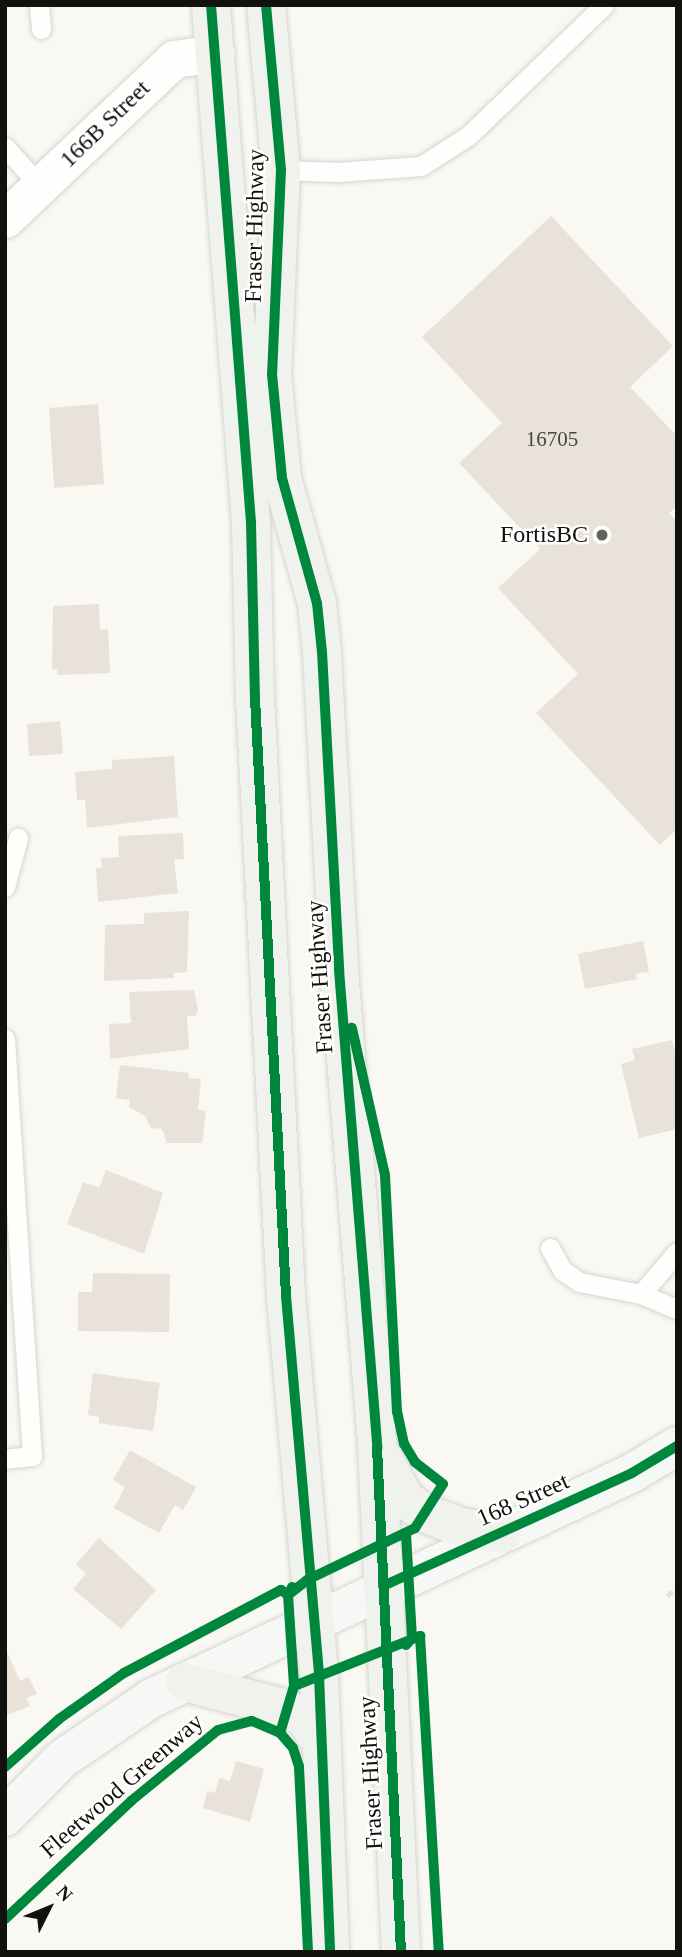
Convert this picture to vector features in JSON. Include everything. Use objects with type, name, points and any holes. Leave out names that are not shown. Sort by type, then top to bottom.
[{"type":"main road","name":"Fraser Highway","points":[[211,5],[251,523],[255,698],[286,1297],[312,1620],[330,1952]]},
{"type":"main road","name":"Fraser Highway","points":[[266,5],[281,170],[272,374],[282,478],[317,603],[322,652],[339,970],[377,1447],[401,1952]]},
{"type":"main road","name":"168 Street","points":[[5,1817],[62,1759],[109,1724],[185,1682],[383,1586],[632,1473],[677,1446]]},
{"type":"main road","points":[[377,1447],[405,1499],[424,1513],[461,1527],[501,1534]]},
{"type":"main road","points":[[185,1682],[287,1709],[304,1718],[320,1740]]},
{"type":"street","name":"166B Street","points":[[5,219],[174,59],[216,53]]},
{"type":"lane","points":[[39,5],[41,29]]},
{"type":"lane","points":[[281,170],[338,172],[421,166],[468,136],[604,5]]},
{"type":"lane","points":[[5,147],[40,186]]},
{"type":"lane","points":[[5,887],[18,838]]},
{"type":"lane","points":[[5,1039],[32,1455],[5,1460]]},
{"type":"lane","points":[[550,1248],[562,1270],[579,1282],[641,1294],[677,1309]]},
{"type":"lane","points":[[641,1294],[677,1252]]},
{"type":"path","points":[[667,1596],[677,1588]]},
{"type":"building","name":"FortisBC","points":[[551,216],[673,346],[630,387],[677,436],[677,506],[669,513],[677,521],[677,829],[660,845],[536,713],[578,674],[498,588],[540,549],[459,463],[502,423],[422,337]]},
{"type":"building","points":[[98,404],[104,484],[54,488],[49,408]]},
{"type":"building","points":[[99,604],[100,629],[108,629],[110,673],[57,675],[57,669],[52,669],[53,606]]},
{"type":"building","points":[[60,721],[63,754],[29,756],[27,724]]},
{"type":"building","points":[[174,756],[178,817],[87,828],[85,800],[77,800],[75,772],[112,769],[112,760]]},
{"type":"building","points":[[183,833],[184,859],[174,860],[178,893],[98,902],[96,868],[102,868],[101,858],[119,857],[118,836]]},
{"type":"building","points":[[189,911],[187,972],[174,973],[174,978],[104,981],[105,925],[144,924],[144,913]]},
{"type":"building","points":[[643,941],[649,972],[636,973],[637,979],[585,989],[578,954]]},
{"type":"building","points":[[194,990],[198,1010],[195,1016],[187,1016],[189,1049],[110,1059],[109,1024],[131,1023],[129,992]]},
{"type":"building","points":[[672,1040],[677,1059],[677,1129],[639,1138],[621,1064],[635,1060],[632,1049]]},
{"type":"building","points":[[120,1065],[189,1073],[188,1078],[201,1079],[198,1110],[206,1111],[202,1143],[167,1143],[162,1129],[151,1128],[145,1116],[129,1107],[130,1100],[116,1098]]},
{"type":"building","points":[[106,1170],[163,1193],[144,1254],[67,1224],[83,1182],[99,1188]]},
{"type":"building","points":[[93,1273],[170,1274],[169,1332],[78,1331],[78,1292],[92,1292]]},
{"type":"building","points":[[93,1373],[160,1383],[153,1431],[99,1423],[99,1417],[88,1415]]},
{"type":"building","points":[[130,1450],[196,1487],[183,1510],[175,1505],[159,1533],[114,1508],[125,1487],[113,1480]]},
{"type":"building","points":[[99,1538],[156,1590],[121,1629],[73,1589],[86,1574],[76,1564]]},
{"type":"building","points":[[5,1647],[20,1681],[29,1677],[37,1694],[26,1698],[30,1706],[5,1716]]},
{"type":"building","points":[[236,1761],[264,1769],[250,1822],[203,1808],[207,1791],[215,1793],[219,1778],[230,1781]]},
{"type":"cycle path","points":[[211,5],[251,523],[255,698],[286,1296],[319,1675],[330,1952]]},
{"type":"cycle path","points":[[266,5],[281,170],[272,374],[282,478],[317,603],[322,652],[339,970],[377,1447],[401,1952]]},
{"type":"cycle path","points":[[288,1595],[307,1580],[415,1528],[443,1484],[415,1462],[404,1444],[397,1412],[385,1175],[352,1028]]},
{"type":"cycle path","points":[[383,1586],[632,1473],[677,1446]]},
{"type":"cycle path","points":[[406,1533],[412,1638],[406,1645]]},
{"type":"cycle path","points":[[292,1587],[288,1595],[294,1686],[420,1636],[439,1952]]},
{"type":"cycle path","points":[[5,1767],[59,1719],[124,1673],[281,1590],[288,1595]]},
{"type":"cycle path","points":[[294,1686],[280,1733],[293,1748],[299,1767],[308,1952]]},
{"type":"cycle path","name":"Fleetwood Greenway","points":[[5,1919],[131,1801],[218,1730],[252,1721],[280,1733]]},
{"type":"place","name":"FortisBC","points":[[602,535]]}]
